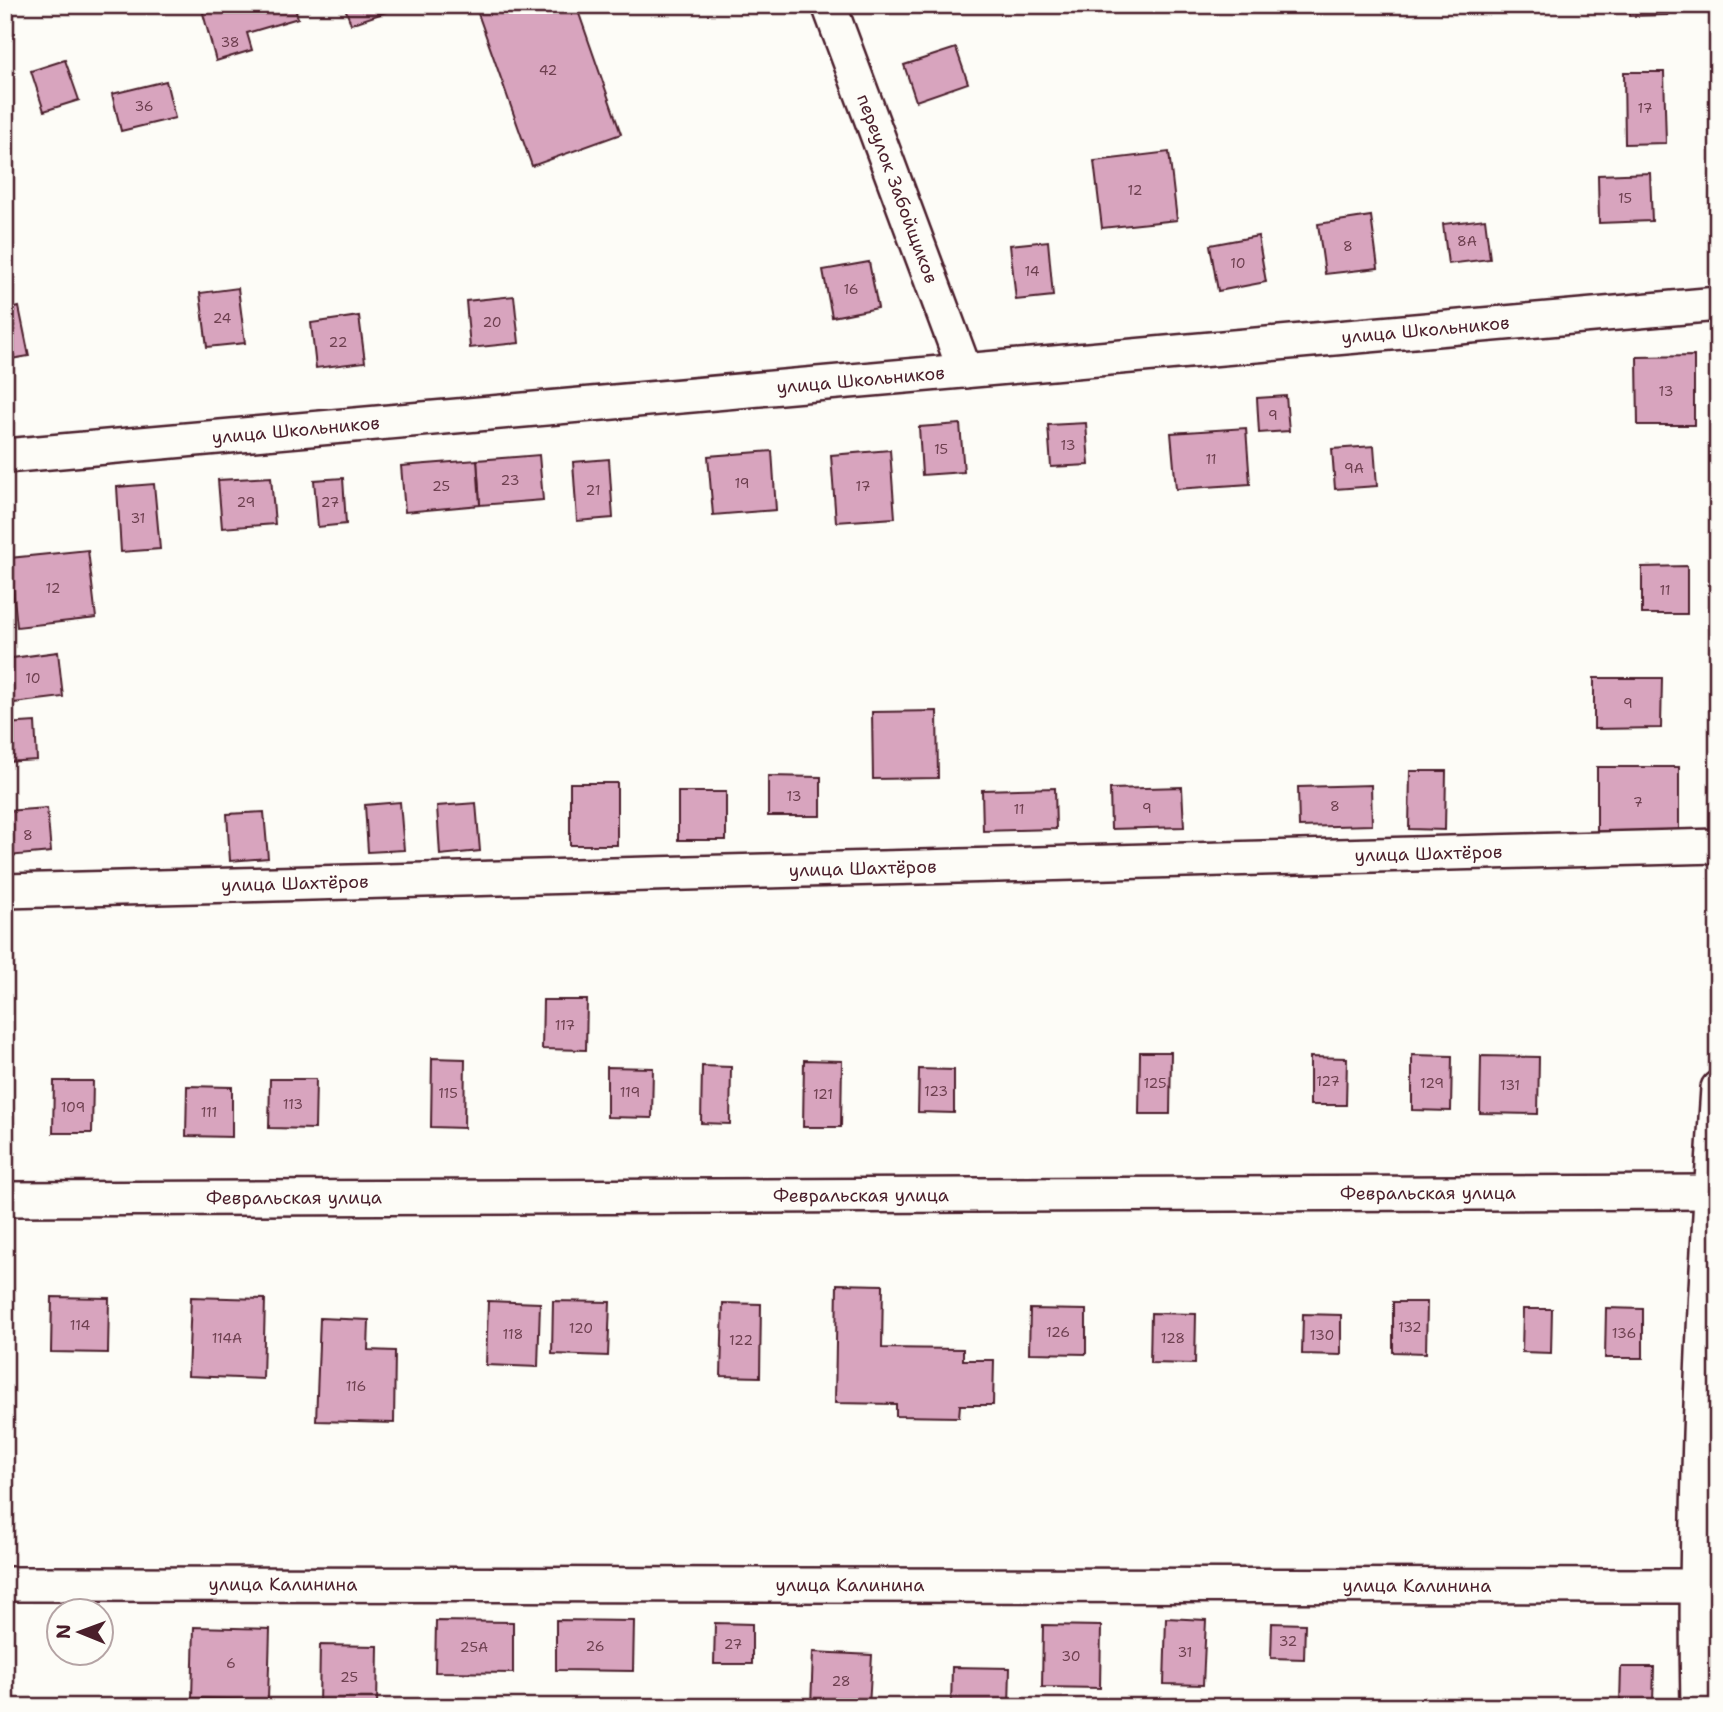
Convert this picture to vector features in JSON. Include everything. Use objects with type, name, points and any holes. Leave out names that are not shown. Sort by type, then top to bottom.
[{"type":"street","name":"переулок Забойщиков","points":[[829,5],[965,371]]},
{"type":"street","name":"улица Школьников","points":[[5,456],[1718,304]]},
{"type":"street","name":"улица Шахтёров","points":[[5,891],[1718,846]]},
{"type":"street","points":[[1698,1707],[1696,1586],[1718,1088]]},
{"type":"street","name":"Февральская улица","points":[[5,1199],[1714,1192]]},
{"type":"street","name":"улица Калинина","points":[[5,1584],[1696,1586]]},
{"type":"building","points":[[294,5],[298,18],[247,33],[252,50],[216,61],[201,6]]},
{"type":"building","points":[[344,5],[400,5],[401,7],[351,24]]},
{"type":"building","points":[[475,5],[576,5],[621,134],[532,166]]},
{"type":"building","points":[[1630,5],[1668,5],[1668,15],[1630,16]]},
{"type":"building","points":[[956,48],[968,83],[916,101],[904,65]]},
{"type":"building","points":[[65,60],[79,100],[44,111],[31,71]]},
{"type":"building","points":[[1624,72],[1664,72],[1666,143],[1625,144]]},
{"type":"building","points":[[166,81],[175,118],[121,131],[112,94]]},
{"type":"building","points":[[1169,152],[1177,220],[1102,228],[1094,161]]},
{"type":"building","points":[[1650,173],[1652,221],[1599,223],[1598,175]]},
{"type":"building","points":[[1371,216],[1378,268],[1325,274],[1318,224]]},
{"type":"building","points":[[1485,219],[1490,259],[1448,264],[1443,224]]},
{"type":"building","points":[[1258,236],[1266,282],[1218,291],[1210,245]]},
{"type":"building","points":[[1048,241],[1053,296],[1016,300],[1010,245]]},
{"type":"building","points":[[869,262],[878,308],[832,317],[823,270]]},
{"type":"building","points":[[238,288],[245,343],[207,347],[200,293]]},
{"type":"building","points":[[514,296],[519,343],[470,348],[466,301]]},
{"type":"building","points":[[19,307],[29,356],[5,360],[5,310]]},
{"type":"building","points":[[359,316],[365,362],[316,368],[311,323]]},
{"type":"building","points":[[1694,356],[1694,425],[1638,425],[1637,357]]},
{"type":"building","points":[[1286,396],[1289,431],[1259,433],[1257,398]]},
{"type":"building","points":[[1086,423],[1089,465],[1051,467],[1048,425]]},
{"type":"building","points":[[960,424],[964,472],[922,475],[919,427]]},
{"type":"building","points":[[1246,428],[1250,484],[1176,489],[1171,433]]},
{"type":"building","points":[[1374,446],[1377,486],[1335,489],[1332,449]]},
{"type":"building","points":[[890,450],[895,518],[836,522],[831,455]]},
{"type":"building","points":[[772,451],[776,510],[713,515],[708,456]]},
{"type":"building","points":[[539,455],[543,500],[480,505],[477,460]]},
{"type":"building","points":[[609,459],[613,518],[577,521],[573,462]]},
{"type":"building","points":[[477,460],[480,505],[405,512],[401,466]]},
{"type":"building","points":[[271,477],[275,524],[222,528],[218,480]]},
{"type":"building","points":[[343,478],[346,524],[318,527],[314,480]]},
{"type":"building","points":[[154,484],[160,549],[121,552],[117,487]]},
{"type":"building","points":[[88,550],[96,618],[17,627],[10,558]]},
{"type":"building","points":[[1687,566],[1687,614],[1642,614],[1642,567]]},
{"type":"building","points":[[58,652],[63,697],[5,704],[5,659]]},
{"type":"building","points":[[1594,678],[1662,678],[1661,728],[1594,729]]},
{"type":"building","points":[[937,711],[938,778],[873,779],[872,712]]},
{"type":"building","points":[[35,722],[37,760],[5,762],[5,724]]},
{"type":"building","points":[[1597,767],[1679,767],[1679,838],[1597,838]]},
{"type":"building","points":[[1410,771],[1446,771],[1445,830],[1409,829]]},
{"type":"building","points":[[768,776],[821,777],[821,816],[768,816]]},
{"type":"building","points":[[570,783],[617,783],[617,845],[570,845]]},
{"type":"building","points":[[1371,785],[1372,825],[1299,827],[1298,787]]},
{"type":"building","points":[[1182,787],[1184,827],[1111,829],[1110,789]]},
{"type":"building","points":[[1055,788],[1056,829],[983,831],[982,790]]},
{"type":"building","points":[[678,792],[726,792],[726,840],[678,840]]},
{"type":"building","points":[[400,802],[404,850],[368,852],[365,805]]},
{"type":"building","points":[[476,803],[480,851],[440,855],[437,806]]},
{"type":"building","points":[[47,808],[51,852],[8,856],[5,811]]},
{"type":"building","points":[[264,812],[268,858],[230,861],[227,814]]},
{"type":"building","points":[[543,1000],[587,1000],[586,1050],[542,1049]]},
{"type":"building","points":[[1140,1052],[1171,1052],[1170,1114],[1139,1114]]},
{"type":"building","points":[[1412,1055],[1452,1056],[1451,1111],[1412,1110]]},
{"type":"building","points":[[1481,1056],[1539,1057],[1538,1114],[1480,1113]]},
{"type":"building","points":[[1310,1057],[1347,1058],[1346,1105],[1310,1105]]},
{"type":"building","points":[[432,1058],[465,1059],[464,1128],[431,1127]]},
{"type":"building","points":[[804,1060],[842,1061],[841,1127],[803,1127]]},
{"type":"building","points":[[702,1066],[731,1067],[730,1124],[701,1123]]},
{"type":"building","points":[[607,1067],[653,1068],[652,1118],[607,1117]]},
{"type":"building","points":[[919,1069],[954,1070],[954,1113],[918,1112]]},
{"type":"building","points":[[270,1079],[316,1079],[315,1129],[269,1128]]},
{"type":"building","points":[[54,1081],[93,1081],[92,1133],[53,1133]]},
{"type":"building","points":[[187,1086],[232,1087],[232,1137],[186,1136]]},
{"type":"building","points":[[837,1284],[883,1285],[882,1348],[963,1349],[963,1360],[994,1360],[993,1405],[960,1405],[959,1417],[896,1416],[896,1404],[835,1403]]},
{"type":"building","points":[[52,1297],[109,1298],[108,1353],[51,1352]]},
{"type":"building","points":[[191,1297],[265,1299],[263,1379],[188,1376]]},
{"type":"building","points":[[488,1301],[540,1303],[538,1367],[486,1365]]},
{"type":"building","points":[[553,1301],[610,1302],[608,1356],[552,1354]]},
{"type":"building","points":[[1393,1302],[1427,1302],[1426,1353],[1393,1352]]},
{"type":"building","points":[[723,1303],[761,1304],[760,1377],[721,1376]]},
{"type":"building","points":[[1606,1308],[1643,1309],[1643,1358],[1605,1358]]},
{"type":"building","points":[[1030,1309],[1086,1310],[1086,1354],[1029,1353]]},
{"type":"building","points":[[1523,1309],[1552,1309],[1551,1353],[1522,1352]]},
{"type":"building","points":[[1151,1313],[1196,1314],[1195,1364],[1150,1363]]},
{"type":"building","points":[[1303,1314],[1341,1315],[1341,1355],[1302,1354]]},
{"type":"building","points":[[320,1318],[369,1320],[368,1350],[395,1351],[394,1423],[316,1421]]},
{"type":"building","points":[[1166,1618],[1206,1620],[1203,1685],[1164,1684]]},
{"type":"building","points":[[556,1620],[634,1621],[633,1671],[556,1670]]},
{"type":"building","points":[[436,1621],[513,1622],[513,1673],[435,1672]]},
{"type":"building","points":[[715,1623],[752,1624],[752,1664],[714,1664]]},
{"type":"building","points":[[1272,1623],[1305,1624],[1304,1659],[1271,1658]]},
{"type":"building","points":[[1043,1625],[1101,1626],[1100,1688],[1042,1687]]},
{"type":"building","points":[[194,1627],[270,1629],[268,1700],[192,1698]]},
{"type":"building","points":[[320,1645],[378,1646],[377,1707],[319,1707]]},
{"type":"building","points":[[813,1652],[872,1655],[869,1707],[811,1707]]},
{"type":"building","points":[[952,1667],[1010,1668],[1009,1707],[951,1707]]},
{"type":"building","points":[[1621,1667],[1654,1667],[1653,1702],[1620,1702]]}]
